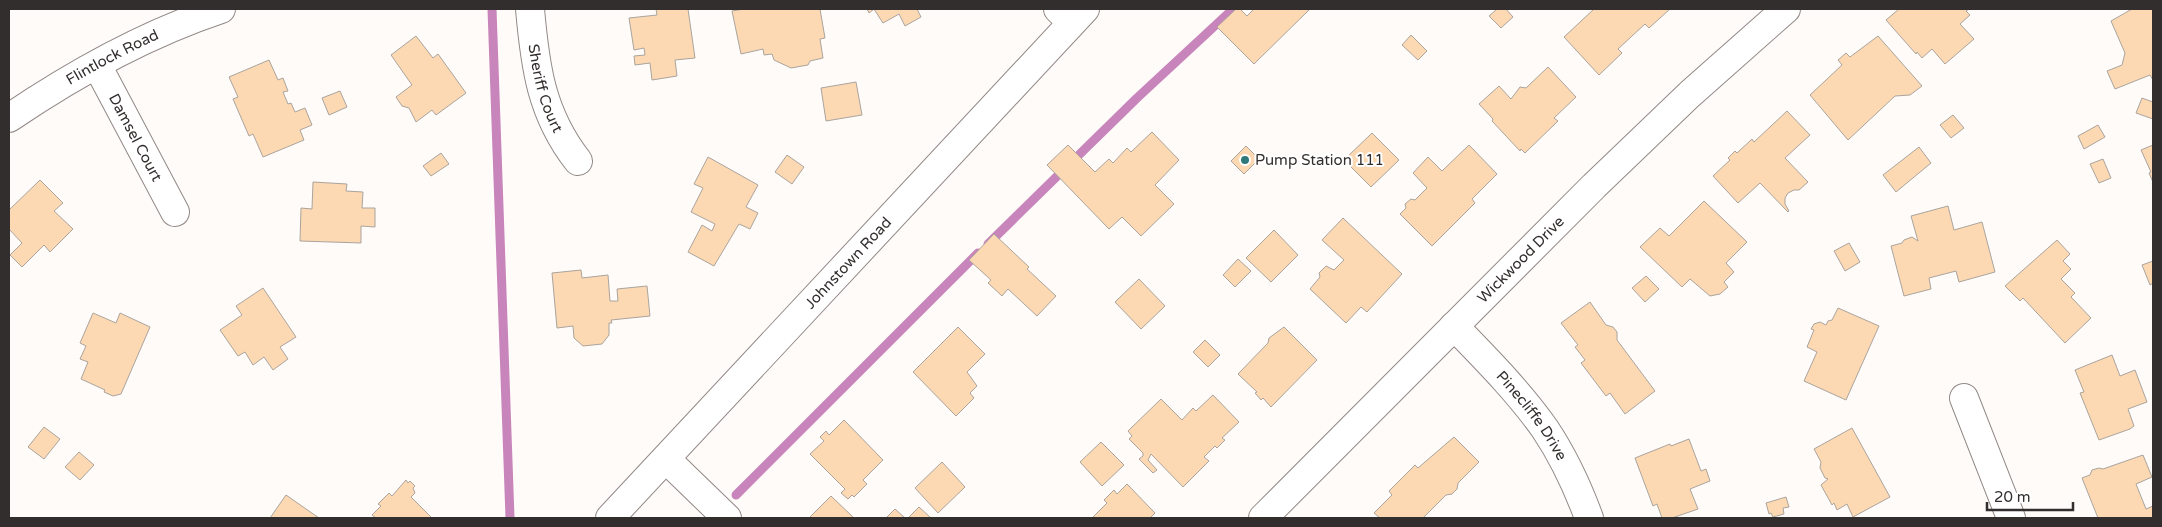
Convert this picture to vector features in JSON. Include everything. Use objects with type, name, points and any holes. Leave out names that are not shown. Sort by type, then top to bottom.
[{"type":"street","name":"Flintlock Road","points":[[9,118],[139,42],[221,9]]},
{"type":"street","name":"Sheriff Court","points":[[530,9],[535,66],[545,99],[552,120],[578,161]]},
{"type":"street","name":"Wickwood Drive","points":[[1263,518],[1594,186],[1683,100],[1786,9]]},
{"type":"street","name":"Johnstown Road","points":[[610,518],[666,459],[1071,13]]},
{"type":"street","name":"Damsel Court","points":[[97,65],[175,212]]},
{"type":"street","name":"Pinecliffe Drive","points":[[1454,326],[1496,370],[1545,430],[1580,494],[1589,518]]},
{"type":"street","points":[[1964,398],[2011,518]]},
{"type":"street","points":[[666,459],[727,518]]},
{"type":"building","points":[[656,9],[688,9],[695,58],[675,60],[677,76],[652,80],[650,63],[635,65],[634,56],[645,55],[644,48],[634,50],[629,18],[657,15]]},
{"type":"building","points":[[744,9],[820,9],[825,38],[820,39],[823,58],[810,61],[808,65],[791,68],[774,60],[772,54],[764,55],[763,49],[741,54],[732,11]]},
{"type":"building","points":[[874,9],[917,9],[921,17],[905,26],[899,14],[883,23]]},
{"type":"building","points":[[1236,9],[1240,9],[1247,16],[1254,9],[1310,9],[1254,64],[1217,27]]},
{"type":"building","points":[[1497,9],[1506,9],[1513,17],[1501,28],[1489,16]]},
{"type":"building","points":[[1594,9],[1670,9],[1649,28],[1645,24],[1618,49],[1622,53],[1599,75],[1564,37]]},
{"type":"building","points":[[1899,9],[1969,9],[1966,11],[1970,15],[1960,24],[1974,39],[1945,64],[1932,49],[1922,58],[1917,52],[1916,54],[1886,20]]},
{"type":"building","points":[[2132,9],[2153,9],[2153,80],[2150,75],[2115,89],[2107,71],[2122,65],[2125,53],[2111,21]]},
{"type":"building","points":[[1411,35],[1427,51],[1418,60],[1402,45]]},
{"type":"building","points":[[416,36],[433,58],[438,54],[466,93],[436,115],[432,110],[416,122],[409,108],[402,106],[396,97],[412,85],[391,55]]},
{"type":"building","points":[[1878,36],[1922,86],[1910,95],[1895,96],[1848,140],[1810,95],[1842,65],[1838,60],[1846,53],[1850,57]]},
{"type":"building","points":[[269,60],[278,80],[283,78],[288,91],[283,92],[288,104],[291,103],[295,112],[305,108],[312,125],[300,130],[304,140],[263,157],[253,134],[249,136],[233,99],[238,97],[229,77]]},
{"type":"building","points":[[1548,67],[1576,97],[1554,118],[1558,121],[1525,153],[1521,149],[1520,151],[1479,104],[1499,86],[1511,99],[1520,87],[1526,88]]},
{"type":"building","points":[[856,82],[862,115],[826,121],[821,88]]},
{"type":"building","points":[[340,91],[347,107],[329,115],[322,98]]},
{"type":"building","points":[[2142,98],[2153,102],[2153,119],[2136,113]]},
{"type":"building","points":[[1787,111],[1810,135],[1785,158],[1808,182],[1799,190],[1788,193],[1785,198],[1785,204],[1788,212],[1760,183],[1738,203],[1713,176],[1730,160],[1728,158],[1735,151],[1737,153],[1752,139],[1754,142]]},
{"type":"building","points":[[1953,115],[1964,128],[1951,138],[1940,125]]},
{"type":"building","points":[[2098,125],[2105,137],[2084,149],[2078,136]]},
{"type":"building","points":[[1152,132],[1179,160],[1155,185],[1174,204],[1141,236],[1122,217],[1109,229],[1047,165],[1068,145],[1095,172],[1109,159],[1113,163],[1127,148],[1131,152]]},
{"type":"building","points":[[1372,133],[1399,160],[1371,187],[1344,160]]},
{"type":"building","points":[[1469,145],[1497,174],[1472,199],[1475,203],[1432,246],[1400,214],[1406,208],[1405,204],[1411,199],[1415,200],[1427,188],[1413,173],[1428,157],[1442,171]]},
{"type":"building","points":[[2153,145],[2153,182],[2149,173],[2151,172],[2141,150]]},
{"type":"building","name":"Pump Station 111","points":[[1246,146],[1259,159],[1244,174],[1231,161]]},
{"type":"building","points":[[1919,147],[1931,163],[1896,192],[1883,175]]},
{"type":"building","points":[[441,153],[449,164],[431,176],[423,166]]},
{"type":"building","points":[[787,155],[804,167],[792,184],[775,172]]},
{"type":"building","points":[[708,157],[758,185],[746,207],[758,213],[750,229],[739,224],[714,266],[688,252],[702,225],[712,231],[715,224],[691,212],[703,188],[694,184]]},
{"type":"building","points":[[2103,159],[2111,178],[2099,183],[2090,164]]},
{"type":"building","points":[[40,180],[63,203],[54,211],[73,229],[50,252],[44,245],[22,267],[10,255],[22,243],[9,229],[9,210]]},
{"type":"building","points":[[313,182],[347,184],[346,191],[363,192],[362,208],[375,208],[375,227],[361,226],[361,243],[300,241],[301,208],[312,209]]},
{"type":"building","points":[[1704,201],[1747,242],[1726,263],[1734,272],[1724,282],[1728,287],[1720,294],[1710,296],[1690,279],[1682,287],[1640,247],[1660,228],[1669,236]]},
{"type":"building","points":[[1948,206],[1954,230],[1982,222],[1995,272],[1959,282],[1956,271],[1929,278],[1931,289],[1904,296],[1891,246],[1902,243],[1904,240],[1912,237],[1918,241],[1911,216]]},
{"type":"building","points":[[1343,218],[1402,274],[1367,312],[1361,307],[1346,323],[1310,289],[1320,277],[1319,273],[1326,266],[1334,270],[1344,260],[1322,240]]},
{"type":"building","points":[[1274,230],[1298,255],[1271,282],[1246,258]]},
{"type":"building","points":[[994,234],[1056,296],[1037,316],[1008,289],[1002,296],[988,283],[991,280],[969,260]]},
{"type":"building","points":[[2057,240],[2070,254],[2063,261],[2071,269],[2061,279],[2075,293],[2071,297],[2091,318],[2065,343],[2023,298],[2020,301],[2005,286]]},
{"type":"building","points":[[1849,243],[1860,262],[1845,271],[1834,251]]},
{"type":"building","points":[[1238,259],[1251,271],[1235,287],[1223,275]]},
{"type":"building","points":[[2153,261],[2153,283],[2150,285],[2142,265]]},
{"type":"building","points":[[581,270],[582,278],[608,275],[610,301],[618,301],[617,289],[647,286],[650,316],[611,320],[612,323],[609,323],[609,335],[602,344],[583,346],[574,338],[573,326],[557,328],[552,273]]},
{"type":"building","points":[[1646,276],[1659,289],[1645,302],[1632,288]]},
{"type":"building","points":[[1139,279],[1165,306],[1141,329],[1115,302]]},
{"type":"building","points":[[263,288],[296,337],[280,347],[288,359],[273,370],[264,357],[253,365],[245,352],[238,356],[220,330],[242,315],[236,306]]},
{"type":"building","points":[[1590,302],[1606,325],[1613,327],[1617,332],[1617,340],[1655,391],[1625,414],[1610,393],[1606,396],[1581,363],[1585,360],[1575,347],[1578,345],[1561,323]]},
{"type":"building","points":[[1838,308],[1879,326],[1846,400],[1804,381],[1817,352],[1807,347],[1814,330],[1811,329],[1814,324],[1820,322],[1826,325],[1828,321],[1832,320]]},
{"type":"building","points":[[93,313],[116,323],[120,313],[150,327],[121,394],[113,396],[104,392],[105,390],[81,379],[88,362],[80,359],[86,346],[80,343]]},
{"type":"building","points":[[958,327],[985,354],[967,372],[977,386],[970,393],[974,398],[956,416],[913,372]]},
{"type":"building","points":[[1284,327],[1317,360],[1271,407],[1263,398],[1261,400],[1255,393],[1257,392],[1238,374],[1268,343],[1269,338]]},
{"type":"building","points":[[1205,340],[1220,355],[1208,367],[1193,352]]},
{"type":"building","points":[[2112,355],[2120,376],[2135,370],[2147,402],[2128,409],[2134,426],[2099,440],[2080,393],[2084,392],[2075,370]]},
{"type":"building","points":[[1213,395],[1239,422],[1222,438],[1225,440],[1217,448],[1215,446],[1204,457],[1209,461],[1183,487],[1151,454],[1148,460],[1157,470],[1153,473],[1139,459],[1143,456],[1143,453],[1129,439],[1132,436],[1128,431],[1161,399],[1182,420],[1193,408],[1196,411]]},
{"type":"building","points":[[844,420],[883,460],[863,480],[867,484],[854,497],[852,495],[848,499],[841,493],[845,489],[810,454],[824,441],[820,437],[826,431],[829,435]]},
{"type":"building","points":[[44,427],[60,439],[44,459],[28,447]]},
{"type":"building","points":[[1852,428],[1890,497],[1853,517],[1847,504],[1837,510],[1834,503],[1832,505],[1821,485],[1828,479],[1825,478],[1820,468],[1821,462],[1814,449]]},
{"type":"building","points":[[1454,437],[1479,462],[1458,483],[1457,489],[1452,494],[1446,495],[1423,518],[1380,518],[1374,513],[1392,495],[1389,491],[1415,465],[1418,468]]},
{"type":"building","points":[[1689,439],[1701,471],[1706,469],[1710,481],[1690,489],[1698,509],[1672,518],[1662,518],[1657,504],[1653,506],[1635,458],[1670,444],[1671,446]]},
{"type":"building","points":[[1101,442],[1124,465],[1102,486],[1080,462]]},
{"type":"building","points":[[79,452],[94,465],[80,480],[65,467]]},
{"type":"building","points":[[2143,455],[2152,477],[2136,484],[2146,509],[2153,506],[2153,518],[2098,518],[2082,478],[2090,475],[2092,470],[2103,469]]},
{"type":"building","points":[[942,462],[965,487],[938,513],[915,488]]},
{"type":"building","points":[[406,480],[415,486],[413,488],[415,493],[411,497],[432,518],[376,518],[372,515],[381,506],[378,504],[389,493],[392,496]]},
{"type":"building","points":[[1127,484],[1155,513],[1150,518],[1092,518],[1107,503],[1104,500],[1114,490],[1117,494]]},
{"type":"building","points":[[286,495],[319,518],[270,518]]},
{"type":"building","points":[[831,496],[854,518],[809,518]]},
{"type":"building","points":[[1786,497],[1789,507],[1783,508],[1784,514],[1773,517],[1771,513],[1769,514],[1766,503]]},
{"type":"building","points":[[919,507],[931,518],[908,518]]},
{"type":"building","points":[[895,509],[905,518],[886,518]]},
{"type":"waterway","points":[[492,9],[510,518]]},
{"type":"waterway","points":[[988,244],[1137,98],[1233,9]]},
{"type":"waterway","points":[[736,495],[978,253]]},
{"type":"place","name":"Pump Station 111","points":[[1245,160]]}]
